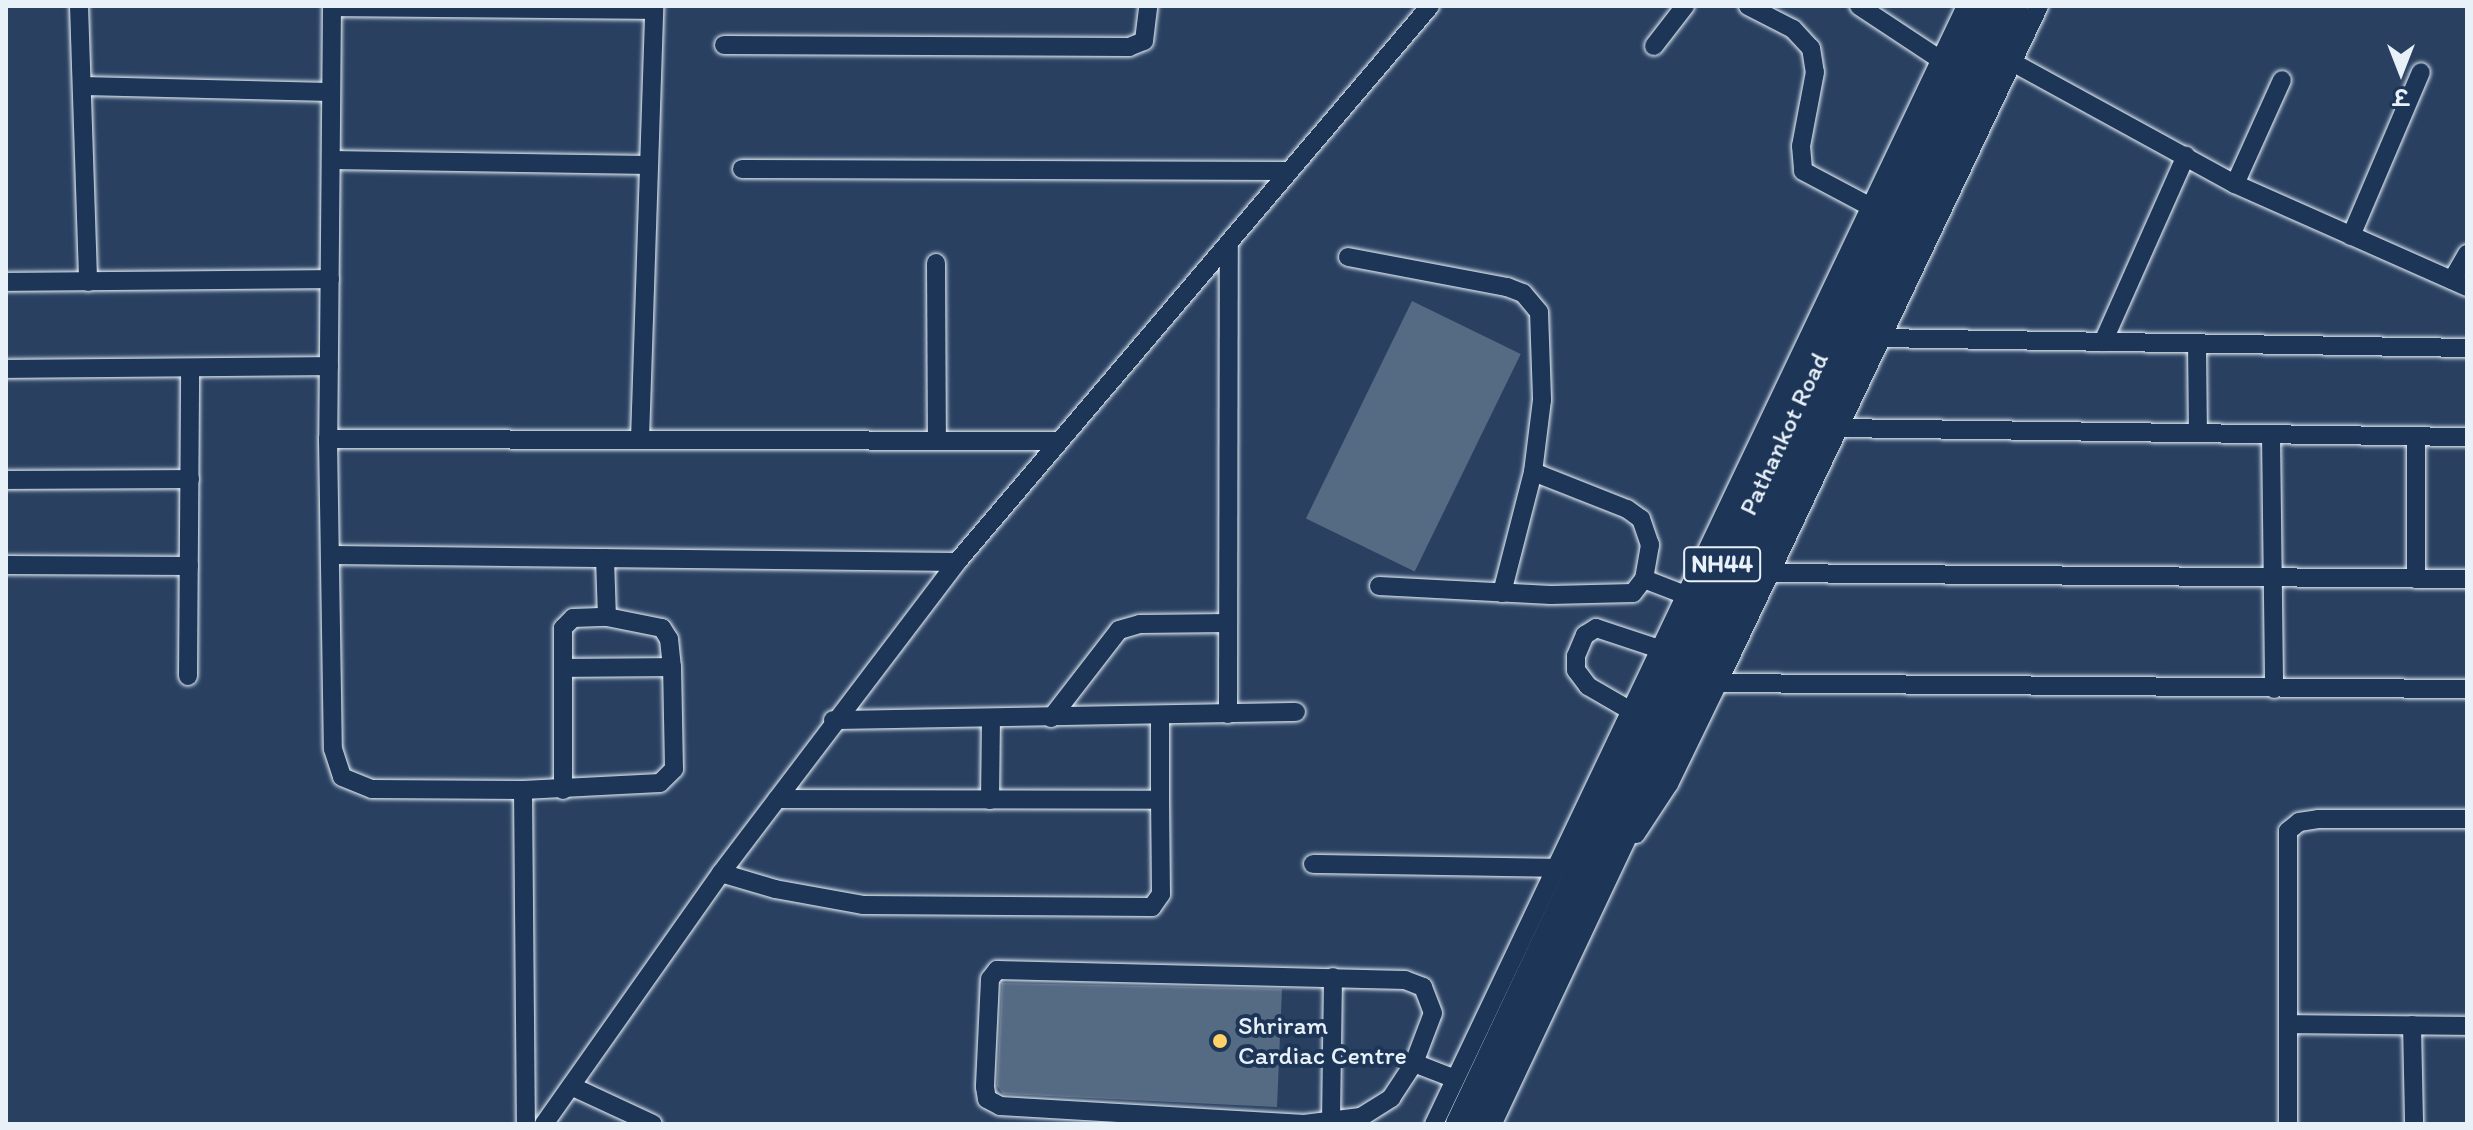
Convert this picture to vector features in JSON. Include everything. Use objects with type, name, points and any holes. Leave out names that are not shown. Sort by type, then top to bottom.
[{"type":"highway","name":"Pathankot Road","points":[[1460,1124],[1639,715],[1987,6]]},
{"type":"highway","name":"NH44","points":[[1487,1124],[2014,6]]},
{"type":"street","points":[[79,6],[88,282]]},
{"type":"street","points":[[724,45],[1129,47],[1144,41],[1148,6]]},
{"type":"street","points":[[544,1124],[833,720],[957,562],[1055,441],[1229,246],[1286,171],[1430,6]]},
{"type":"street","points":[[1654,46],[1685,6]]},
{"type":"street","points":[[1748,6],[1793,29],[1811,48],[1815,72],[1801,146],[1803,171],[1873,208]]},
{"type":"street","points":[[1859,6],[1941,60]]},
{"type":"street","points":[[1434,1124],[1556,868],[1639,715],[1659,649],[1694,599],[1966,6]]},
{"type":"street","points":[[1595,895],[1669,784],[2039,6]]},
{"type":"street","points":[[563,790],[563,668],[567,622],[607,617],[662,628],[669,639],[672,667],[671,776],[660,783],[563,790],[372,789],[342,777],[330,729],[332,555],[328,439],[332,7],[654,8],[640,439]]},
{"type":"street","points":[[2012,62],[2235,184],[2460,284],[2467,254]]},
{"type":"street","points":[[2351,236],[2421,72]]},
{"type":"street","points":[[2235,184],[2282,80]]},
{"type":"street","points":[[82,86],[331,92]]},
{"type":"street","points":[[2103,342],[2186,156]]},
{"type":"street","points":[[331,160],[649,165]]},
{"type":"street","points":[[742,169],[1286,171]]},
{"type":"street","points":[[1228,714],[1229,246]]},
{"type":"street","points":[[1348,257],[1480,280],[1531,299],[1542,340],[1542,400],[1533,472],[1502,593]]},
{"type":"street","points":[[936,263],[937,440]]},
{"type":"street","points":[[6,282],[330,279]]},
{"type":"street","points":[[1879,338],[2467,348]]},
{"type":"street","points":[[2197,343],[2198,433]]},
{"type":"street","points":[[6,369],[329,366]]},
{"type":"street","points":[[188,676],[190,368]]},
{"type":"street","points":[[1836,428],[2467,437]]},
{"type":"street","points":[[2271,434],[2274,689]]},
{"type":"street","points":[[2416,436],[2416,579]]},
{"type":"street","points":[[328,439],[1055,441]]},
{"type":"street","points":[[1379,586],[1625,596],[1644,579],[1650,545],[1641,519],[1627,509],[1533,472]]},
{"type":"street","points":[[6,480],[190,479]]},
{"type":"street","points":[[332,555],[957,562]]},
{"type":"street","points":[[605,558],[607,617]]},
{"type":"street","points":[[6,565],[189,566]]},
{"type":"street","points":[[1769,573],[2273,580],[2467,579]]},
{"type":"street","points":[[1644,579],[1694,599]]},
{"type":"street","points":[[1051,718],[1119,630],[1140,624],[1228,623]]},
{"type":"street","points":[[1639,715],[1579,677],[1574,664],[1585,635],[1602,628],[1659,649]]},
{"type":"street","points":[[563,668],[672,667]]},
{"type":"street","points":[[1718,683],[2467,689]]},
{"type":"street","points":[[833,720],[1160,717],[1296,712]]},
{"type":"street","points":[[721,873],[775,889],[863,905],[1152,907],[1161,894],[1160,717]]},
{"type":"street","points":[[990,800],[991,719]]},
{"type":"street","points":[[523,790],[526,1124]]},
{"type":"street","points":[[777,799],[1160,800]]},
{"type":"street","points":[[2288,1124],[2288,831],[2299,822],[2318,819],[2467,819]]},
{"type":"street","points":[[1313,864],[1556,868]]},
{"type":"street","points":[[997,970],[1333,977],[1405,980],[1423,987],[1433,1013],[1414,1063],[1391,1098],[1361,1117],[1304,1124],[1000,1106],[987,1099],[990,979],[997,970]]},
{"type":"street","points":[[1331,1121],[1333,977]]},
{"type":"street","points":[[2288,1024],[2467,1026]]},
{"type":"street","points":[[2412,1025],[2414,1124]]},
{"type":"street","points":[[1414,1063],[1455,1079]]},
{"type":"street","points":[[571,1086],[653,1124]]},
{"type":"building","points":[[1412,301],[1521,354],[1415,572],[1306,519]]},
{"type":"building","points":[[1002,983],[1282,989],[1277,1107],[1003,1094],[997,1086]]},
{"type":"place","name":"Shriram Cardiac Centre","points":[[1220,1041]]}]
